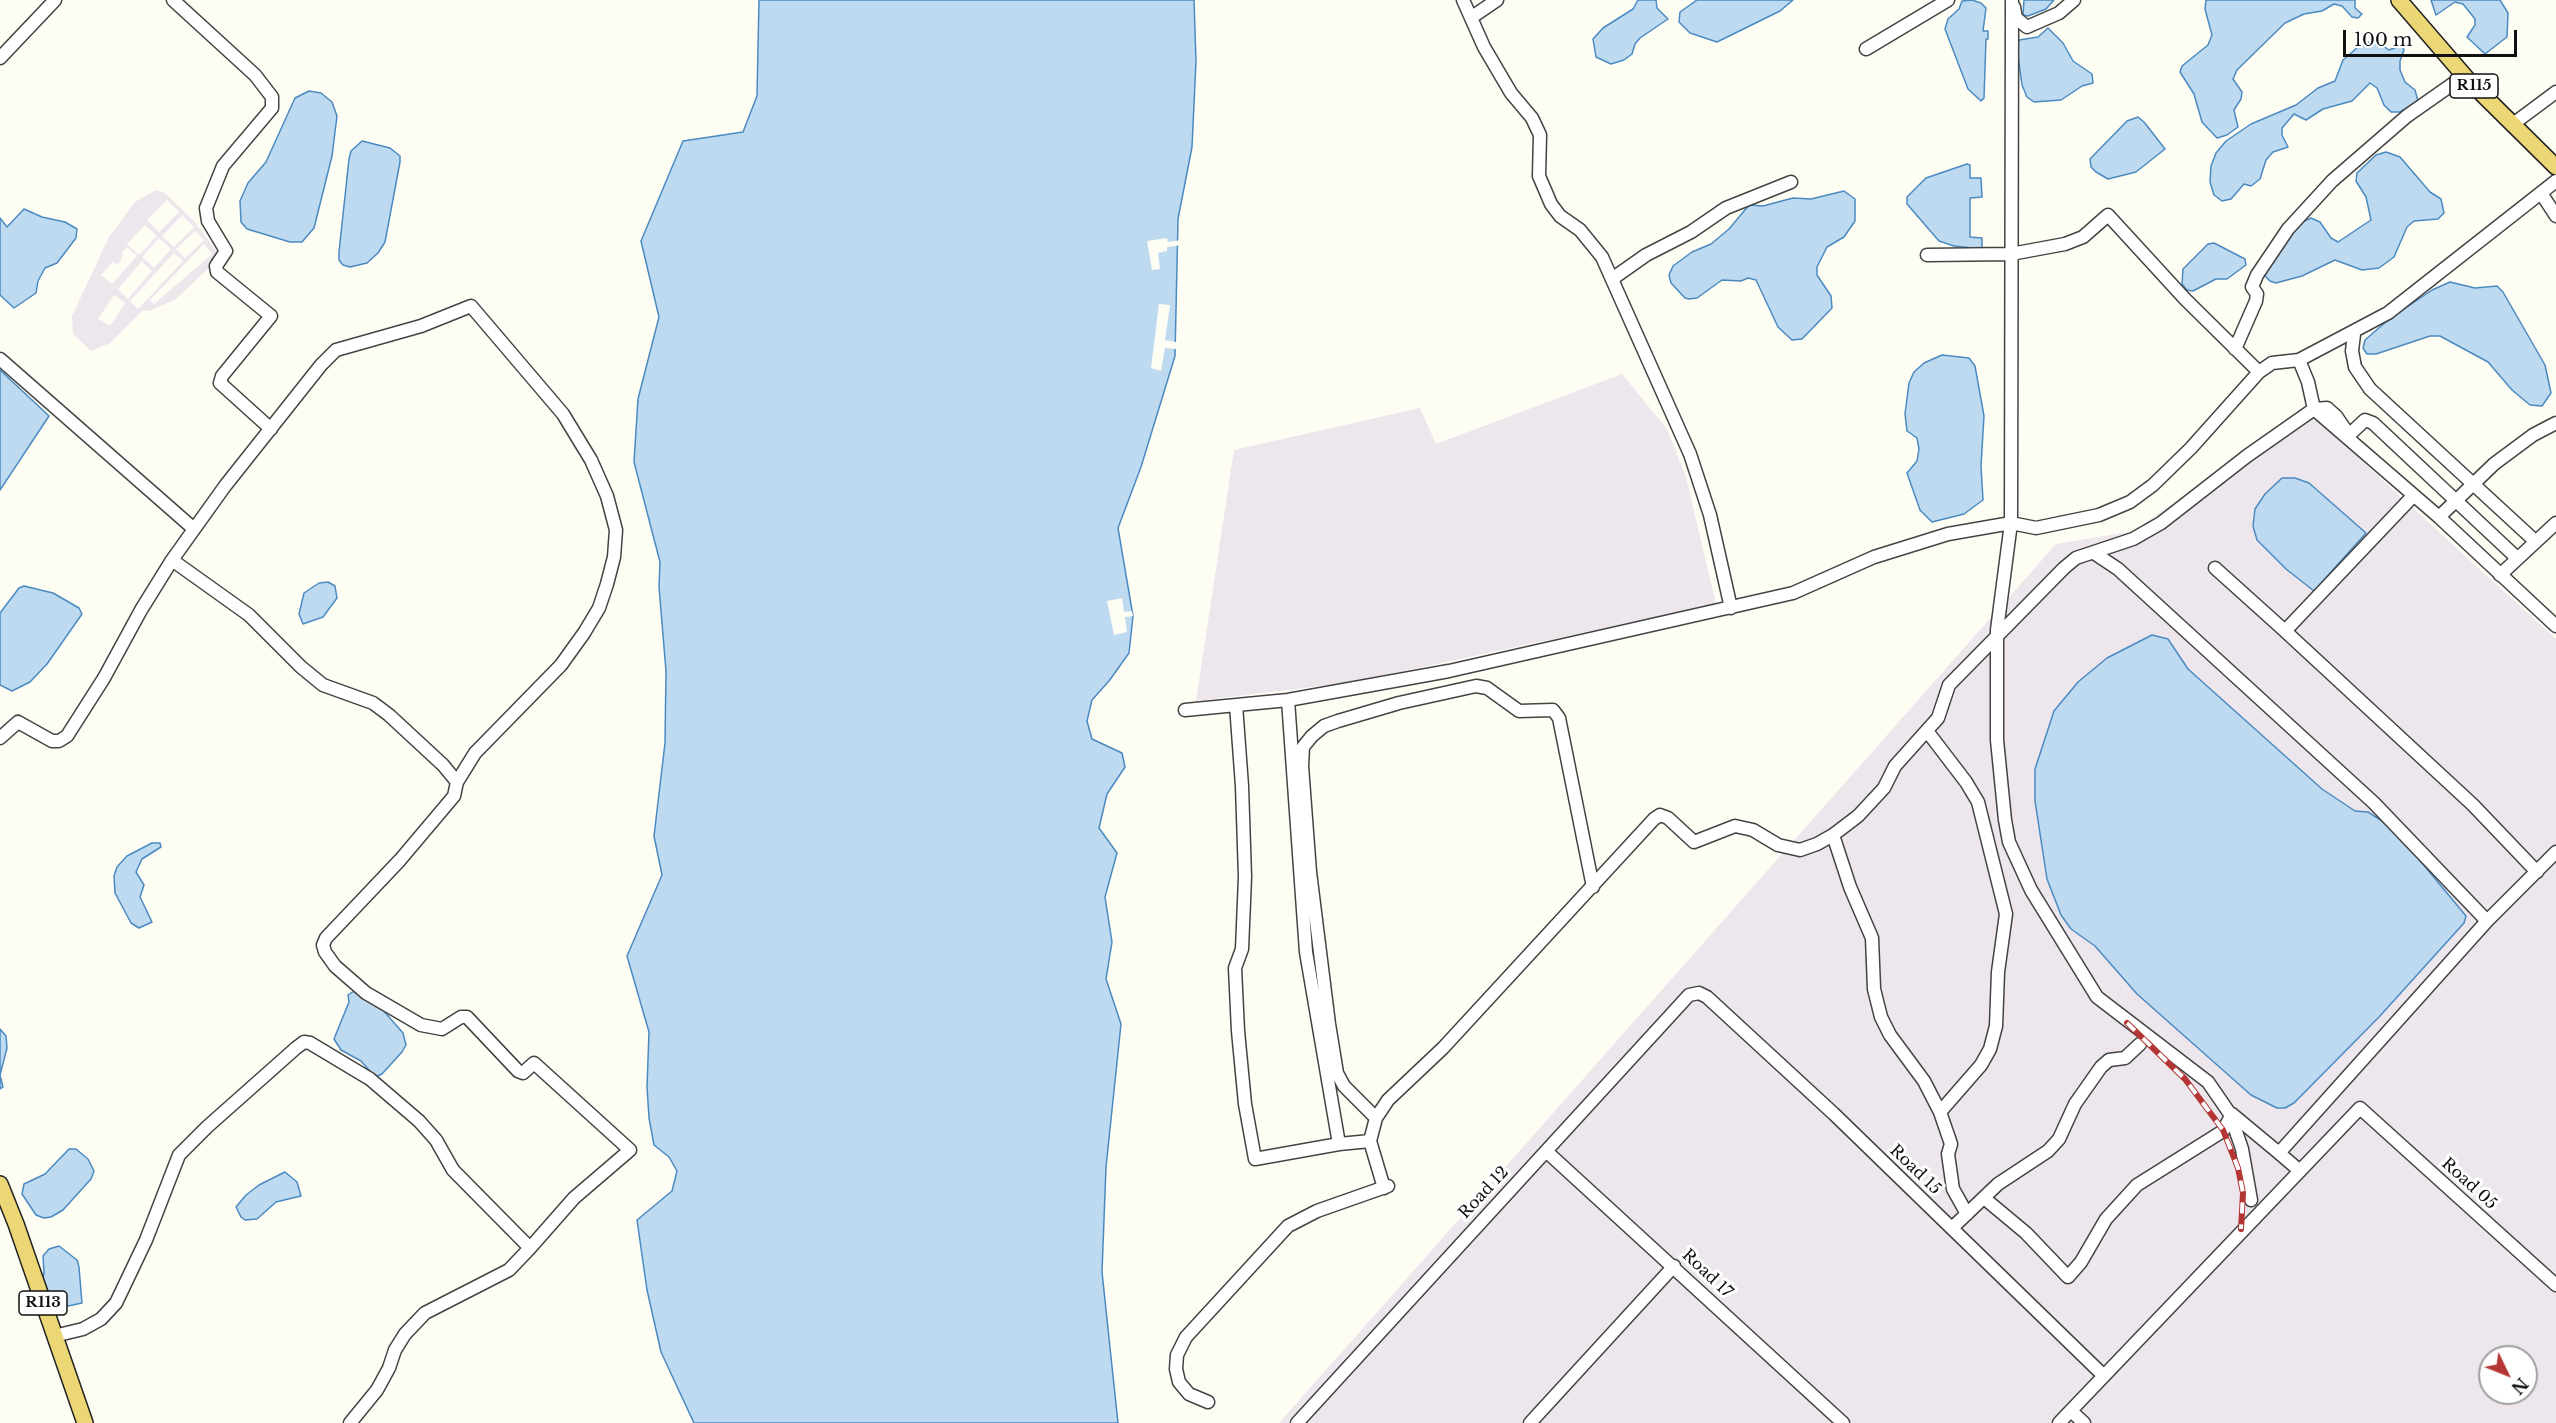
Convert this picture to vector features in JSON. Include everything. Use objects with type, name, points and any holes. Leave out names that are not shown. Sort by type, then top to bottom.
[{"type":"main road","name":"R115","points":[[2399,0],[2464,76],[2556,167]]},
{"type":"main road","name":"R113","points":[[0,1184],[85,1423]]},
{"type":"street","points":[[0,57],[54,0]]},
{"type":"street","points":[[173,0],[255,75],[272,97],[272,108],[223,166],[206,208],[208,221],[226,251],[216,266],[217,272],[271,316],[222,376],[220,383],[271,429]]},
{"type":"street","points":[[1463,0],[1484,47],[1511,93],[1532,118],[1540,135],[1539,177],[1551,204],[1560,216],[1580,230],[1594,245],[1612,279],[1690,454],[1710,514],[1731,608]]},
{"type":"street","points":[[1472,17],[1497,0]]},
{"type":"street","points":[[1866,49],[1948,0]]},
{"type":"street","points":[[2012,0],[2016,18],[2027,27],[2059,13],[2073,0]]},
{"type":"street","points":[[2012,0],[2011,523],[1997,635],[1998,752],[2009,842],[2018,863],[2065,948],[2097,998],[2208,1083],[2233,1123],[2242,1149],[2251,1200]]},
{"type":"street","points":[[2235,349],[2256,301],[2257,294],[2252,287],[2257,275],[2288,229],[2332,181],[2407,116],[2464,76]]},
{"type":"street","points":[[2513,124],[2556,92]]},
{"type":"street","points":[[1185,710],[1288,700],[1449,671],[1793,592],[1911,544],[1948,534],[2011,523],[2036,528],[2066,524],[2099,515],[2130,502],[2153,485],[2191,448],[2259,372],[2272,363],[2299,360],[2354,334],[2388,313],[2556,181]]},
{"type":"street","points":[[1612,279],[1646,255],[1691,232],[1725,208],[1791,182]]},
{"type":"street","points":[[2541,193],[2556,216]]},
{"type":"street","points":[[1927,255],[2012,254],[2066,244],[2083,237],[2108,215],[2157,270],[2259,372]]},
{"type":"street","points":[[0,738],[18,722],[52,741],[59,741],[66,736],[104,678],[141,610],[172,560],[225,486],[321,364],[336,350],[421,326],[471,306],[563,414],[591,460],[607,496],[616,530],[614,557],[599,608],[561,665],[483,745],[457,782],[454,796],[392,869],[326,938],[323,945],[335,966],[366,993],[421,1025],[442,1029],[461,1017],[467,1017],[518,1071],[523,1073],[534,1063],[630,1150],[574,1198],[509,1270],[425,1313],[405,1334],[377,1390],[350,1423]]},
{"type":"street","points":[[2354,334],[2352,351],[2355,367],[2370,388],[2535,542]]},
{"type":"street","points":[[0,359],[194,529]]},
{"type":"street","points":[[2299,360],[2308,382],[2314,409],[2439,517],[2556,626]]},
{"type":"street","points":[[1208,1402],[1189,1394],[1179,1382],[1176,1369],[1178,1355],[1186,1337],[1288,1226],[1317,1211],[1386,1187],[1370,1141],[1376,1118],[1388,1100],[1436,1055],[1660,815],[1668,818],[1694,842],[1735,826],[1753,830],[1778,844],[1800,850],[1818,844],[1833,835],[1876,798],[1895,766],[1927,731],[1942,710],[1949,685],[2064,568],[2076,558],[2133,539],[2161,522],[2247,456],[2314,409],[2327,408],[2336,416],[2349,435],[2365,420],[2373,423],[2517,558]]},
{"type":"street","points":[[2439,517],[2494,464],[2533,435],[2556,423]]},
{"type":"street","points":[[2285,631],[2413,496]]},
{"type":"street","points":[[2500,575],[2556,522]]},
{"type":"street","points":[[2094,553],[2118,569],[2374,803],[2487,921]]},
{"type":"street","points":[[172,560],[249,615],[301,667],[323,685],[373,703],[389,715],[457,782]]},
{"type":"street","points":[[2215,568],[2473,805],[2536,872]]},
{"type":"street","points":[[1376,1118],[1344,1086],[1337,1073],[1310,872],[1302,766],[1303,747],[1312,736],[1324,726],[1338,721],[1399,703],[1476,686],[1493,692],[1519,711],[1553,710],[1559,718],[1593,887]]},
{"type":"street","points":[[1288,700],[1306,952],[1339,1144]]},
{"type":"street","points":[[1236,705],[1245,877],[1242,949],[1235,968],[1245,1104],[1255,1159],[1339,1144],[1370,1141]]},
{"type":"street","points":[[1927,731],[1962,775],[1978,802],[2007,914],[1997,983],[1996,1026],[1990,1049],[1981,1065],[1940,1112]]},
{"type":"street","points":[[1833,835],[1850,887],[1872,938],[1874,990],[1881,1017],[1890,1035],[1924,1081],[1940,1112],[1951,1144],[1948,1154],[1953,1189],[1967,1214]]},
{"type":"street","points":[[2278,1153],[2487,921],[2556,852]]},
{"type":"street","name":"Road 12","points":[[1297,1423],[1689,995],[1699,993]]},
{"type":"street","name":"Road 15","points":[[1699,993],[1707,997],[1834,1114],[2104,1376]]},
{"type":"street","points":[[54,1336],[83,1329],[101,1318],[116,1303],[146,1240],[179,1155],[207,1127],[304,1042],[334,1056],[401,1104],[436,1140],[453,1170],[530,1248]]},
{"type":"street","points":[[1952,1228],[1998,1184],[2048,1151],[2060,1139],[2075,1104],[2101,1067],[2109,1060],[2125,1058],[2140,1044]]},
{"type":"street","name":"Road 05","points":[[2300,1171],[2360,1108],[2555,1282]]},
{"type":"street","points":[[1984,1198],[2026,1233],[2068,1277],[2084,1256],[2106,1219],[2137,1185],[2223,1131],[2232,1114],[2300,1171],[2059,1423]]},
{"type":"street","name":"Road 17","points":[[1546,1151],[1843,1423]]},
{"type":"street","points":[[1530,1423],[1674,1266]]},
{"type":"street","points":[[2071,1411],[2084,1423]]},
{"type":"shaded area","points":[[156,190],[165,193],[193,220],[217,252],[213,264],[176,299],[150,311],[143,310],[110,343],[91,351],[73,334],[72,316],[109,237],[135,202]],"holes":[[[167,200],[179,212],[159,232],[147,220]],[[182,215],[194,227],[174,247],[162,236]],[[145,225],[157,236],[139,255],[127,244]],[[195,231],[204,240],[185,258],[176,249]],[[159,238],[171,249],[154,268],[142,257]],[[204,244],[212,254],[154,304],[150,300]],[[127,247],[137,256],[112,284],[101,275],[113,262],[118,265],[123,255],[121,253]],[[174,253],[183,261],[138,309],[130,301]],[[142,261],[152,271],[128,299],[118,289]],[[114,295],[125,303],[110,326],[98,319]]]},
{"type":"shaded area","points":[[1622,374],[1667,429],[1686,477],[1716,604],[1353,682],[1196,701],[1234,450],[1420,408],[1436,444]]},
{"type":"shaded area","points":[[2305,409],[2556,639],[2556,1423],[1279,1423],[2056,544],[2134,531]]},
{"type":"water","points":[[759,0],[1194,0],[1196,61],[1192,147],[1178,219],[1175,356],[1141,467],[1118,528],[1133,616],[1129,653],[1092,700],[1087,721],[1092,739],[1122,753],[1125,767],[1107,794],[1099,828],[1117,853],[1105,897],[1112,942],[1106,979],[1121,1024],[1106,1167],[1102,1272],[1118,1423],[694,1423],[661,1352],[647,1290],[637,1220],[672,1191],[677,1171],[669,1157],[654,1145],[647,1087],[649,1032],[627,956],[662,875],[654,836],[665,743],[666,671],[659,587],[660,562],[634,462],[638,399],[659,317],[641,241],[683,141],[743,132],[757,96]]},
{"type":"water","points":[[1638,0],[1656,0],[1657,8],[1668,19],[1640,38],[1632,54],[1624,60],[1611,64],[1596,57],[1593,39],[1603,28],[1633,9]]},
{"type":"water","points":[[1697,0],[1793,0],[1780,11],[1717,42],[1690,33],[1679,22],[1680,12]]},
{"type":"water","points":[[1972,0],[1981,3],[1986,8],[1983,31],[1988,31],[1988,39],[1986,39],[1984,98],[1981,101],[1968,89],[1945,29],[1948,19],[1959,9],[1962,1]]},
{"type":"water","points":[[2024,0],[2054,0],[2046,9],[2028,16],[2023,15]]},
{"type":"water","points":[[2206,0],[2355,0],[2355,8],[2362,14],[2358,18],[2352,17],[2342,6],[2334,4],[2322,11],[2304,14],[2285,23],[2237,70],[2233,79],[2242,92],[2241,99],[2234,110],[2238,127],[2227,135],[2217,138],[2202,122],[2194,94],[2180,72],[2182,66],[2208,45],[2212,35],[2205,9]]},
{"type":"water","points":[[2431,0],[2500,0],[2508,13],[2507,37],[2485,54],[2467,37],[2475,25],[2475,19],[2463,4],[2455,2],[2436,15]]},
{"type":"water","points":[[2048,28],[2063,43],[2073,61],[2092,74],[2093,83],[2082,86],[2061,100],[2034,102],[2027,97],[2022,85],[2017,49],[2019,40],[2038,37]]},
{"type":"water","points":[[2375,40],[2389,50],[2402,45],[2404,50],[2400,70],[2405,82],[2415,90],[2418,101],[2400,112],[2391,112],[2384,105],[2377,88],[2370,83],[2352,101],[2323,109],[2306,120],[2294,114],[2282,128],[2282,135],[2288,147],[2273,152],[2266,160],[2260,179],[2251,186],[2244,184],[2231,199],[2222,201],[2214,195],[2210,182],[2211,166],[2216,153],[2226,141],[2251,124],[2296,105],[2318,88],[2335,81],[2343,60],[2359,46]]},
{"type":"water","points":[[309,91],[321,93],[332,102],[337,116],[332,156],[314,228],[302,242],[290,242],[247,229],[241,222],[240,201],[248,183],[266,162],[295,98]]},
{"type":"water","points":[[2138,117],[2165,149],[2136,172],[2108,179],[2096,172],[2091,167],[2090,159],[2127,121]]},
{"type":"water","points":[[362,141],[390,148],[400,156],[400,162],[385,242],[378,253],[367,263],[350,267],[343,265],[339,260],[339,252],[349,159],[351,151]]},
{"type":"water","points":[[2386,152],[2400,157],[2430,192],[2441,199],[2444,213],[2438,219],[2414,221],[2407,227],[2394,257],[2379,268],[2362,270],[2335,260],[2302,276],[2276,283],[2270,281],[2265,276],[2267,266],[2300,223],[2311,218],[2320,222],[2331,238],[2338,242],[2371,220],[2366,197],[2356,181],[2357,173],[2376,155]]},
{"type":"water","points":[[1967,164],[1970,165],[1970,178],[1981,178],[1982,197],[1970,198],[1970,237],[1982,238],[1982,249],[1954,246],[1939,241],[1907,204],[1907,197],[1926,178]]},
{"type":"water","points":[[1844,191],[1855,199],[1855,221],[1844,237],[1827,247],[1817,267],[1817,275],[1831,296],[1832,308],[1802,339],[1792,340],[1778,327],[1756,280],[1748,278],[1741,281],[1722,280],[1697,298],[1689,299],[1685,298],[1671,283],[1669,275],[1673,266],[1692,252],[1711,244],[1729,229],[1749,205],[1763,206],[1793,198],[1811,199]]},
{"type":"water","points":[[24,209],[42,217],[65,222],[77,229],[76,238],[57,263],[45,268],[38,281],[36,293],[14,308],[0,295],[0,218],[7,227]]},
{"type":"water","points":[[2214,243],[2245,259],[2246,265],[2227,279],[2216,279],[2193,291],[2187,290],[2182,284],[2183,269],[2208,244]]},
{"type":"water","points":[[2450,282],[2475,288],[2497,286],[2503,292],[2545,365],[2551,393],[2542,406],[2530,405],[2512,390],[2488,362],[2440,336],[2430,336],[2376,354],[2367,354],[2363,348],[2365,340],[2388,320],[2432,290]]},
{"type":"water","points":[[1942,355],[1969,358],[1975,366],[1984,416],[1981,466],[1983,500],[1964,514],[1932,522],[1920,510],[1907,473],[1917,461],[1919,449],[1917,438],[1907,431],[1905,414],[1909,383],[1914,372],[1924,363]]},
{"type":"water","points":[[0,370],[49,416],[0,490]]},
{"type":"water","points":[[2282,478],[2295,478],[2309,483],[2366,533],[2314,591],[2286,569],[2257,540],[2253,526],[2255,509],[2265,494]]},
{"type":"water","points":[[328,582],[335,586],[337,598],[323,617],[303,624],[299,614],[304,593],[319,583]]},
{"type":"water","points":[[24,586],[53,593],[79,608],[82,614],[47,664],[30,682],[12,691],[0,685],[0,613],[19,588]]},
{"type":"water","points":[[2152,635],[2168,639],[2188,669],[2322,789],[2355,811],[2368,812],[2393,828],[2466,916],[2464,923],[2379,1017],[2294,1103],[2285,1108],[2277,1108],[2251,1095],[2137,994],[2095,946],[2071,929],[2061,915],[2047,879],[2035,801],[2035,769],[2054,711],[2078,682],[2107,658]]},
{"type":"water","points":[[152,843],[160,843],[161,847],[142,859],[136,872],[144,885],[140,897],[152,922],[139,928],[131,923],[115,893],[114,876],[117,867],[127,856]]},
{"type":"water","points":[[354,991],[382,1009],[403,1033],[406,1045],[382,1074],[375,1077],[361,1061],[341,1050],[334,1039],[349,1002],[348,995]]},
{"type":"water","points":[[0,1029],[6,1036],[7,1048],[0,1075]]},
{"type":"water","points":[[69,1149],[76,1149],[88,1159],[94,1171],[91,1179],[63,1210],[51,1217],[44,1218],[36,1215],[22,1194],[24,1184],[45,1174]]},
{"type":"water","points":[[285,1172],[297,1182],[301,1196],[276,1202],[257,1219],[245,1220],[241,1217],[236,1207],[246,1195],[259,1185]]},
{"type":"water","points":[[59,1246],[77,1260],[82,1303],[68,1306],[49,1302],[41,1285],[44,1273],[43,1256],[49,1249]]},
{"type":"pier","points":[[1167,238],[1168,242],[1182,240],[1182,245],[1167,247],[1167,251],[1158,253],[1160,269],[1152,270],[1147,241]]},
{"type":"pier","points":[[1159,304],[1170,305],[1165,340],[1176,342],[1176,349],[1165,348],[1161,371],[1151,368]]},
{"type":"pier","points":[[1122,598],[1124,612],[1132,611],[1133,616],[1125,617],[1127,632],[1114,635],[1107,601]]},
{"type":"railway","points":[[2127,1023],[2185,1079],[2223,1130],[2238,1168],[2243,1193],[2241,1229]]}]
